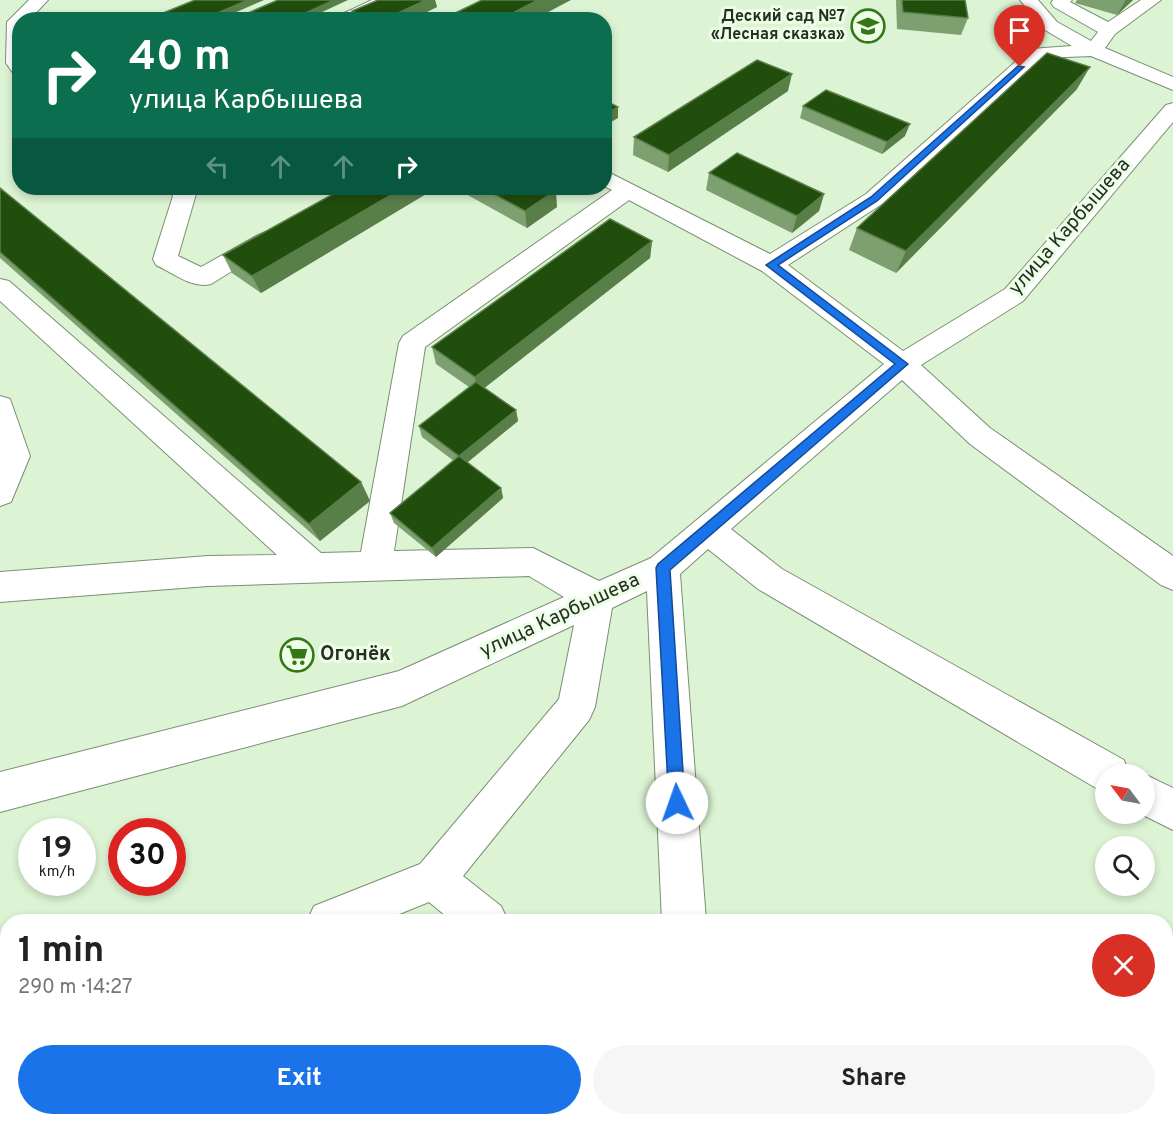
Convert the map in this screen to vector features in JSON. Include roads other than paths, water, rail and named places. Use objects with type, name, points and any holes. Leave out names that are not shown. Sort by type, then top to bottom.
[{"type":"street","points":[[26,12],[39,0]]},
{"type":"street","points":[[361,12],[386,0]]},
{"type":"street","points":[[1029,0],[1051,26],[1094,50],[1173,84]]},
{"type":"street","points":[[1063,0],[1060,3],[1109,30]]},
{"type":"street","points":[[1094,50],[1109,30],[1152,0]]},
{"type":"street","points":[[771,265],[874,199],[1037,53],[1094,50]]},
{"type":"street","name":"улица Карбышева","points":[[0,792],[402,688],[663,568],[902,364],[1014,295],[1173,109]]},
{"type":"street","points":[[612,181],[771,265],[902,364],[980,436],[1173,575]]},
{"type":"street","points":[[375,566],[412,343],[628,190]]},
{"type":"street","points":[[185,195],[165,259],[202,278],[282,230]]},
{"type":"street","points":[[0,287],[314,568]]},
{"type":"street","points":[[0,407],[15,456],[0,494]]},
{"type":"street","points":[[708,530],[770,579],[1095,765]]},
{"type":"street","points":[[0,587],[208,571],[533,561],[597,598],[576,706],[434,879],[346,914]]},
{"type":"street","points":[[663,568],[684,914]]},
{"type":"street","points":[[1155,800],[1173,810]]},
{"type":"street","points":[[434,879],[477,914]]},
{"type":"place","name":"Деский сад №7 «Лесная сказка»","points":[[868,26]]},
{"type":"place","name":"Огонёк","points":[[297,655]]}]
